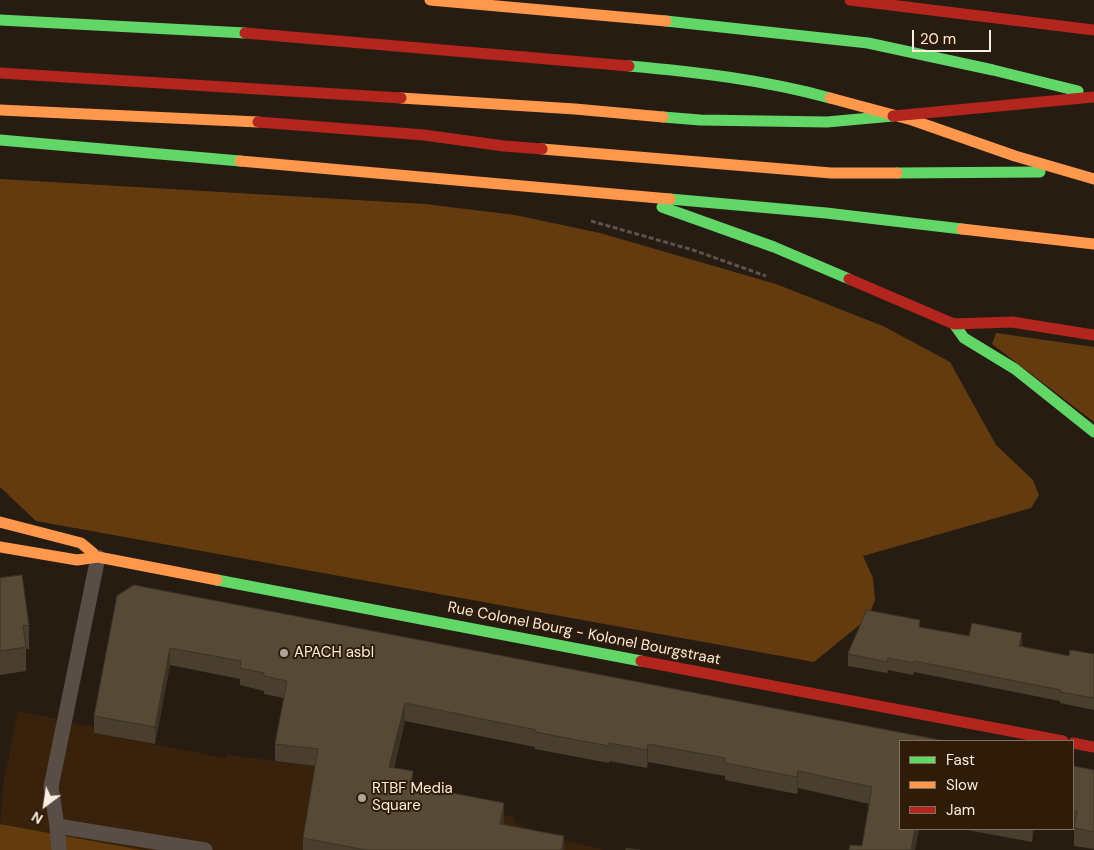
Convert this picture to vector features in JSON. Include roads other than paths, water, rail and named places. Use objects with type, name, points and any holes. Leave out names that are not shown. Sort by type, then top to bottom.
[{"type":"main road","points":[[430,0],[642,18],[868,43],[993,70],[1094,96]]},
{"type":"main road","points":[[850,0],[1094,30]]},
{"type":"main road","points":[[0,20],[258,34],[664,69],[790,87],[912,120],[1015,156],[1094,179]]},
{"type":"main road","points":[[0,73],[575,109],[710,120],[827,122],[1094,96]]},
{"type":"main road","points":[[0,110],[275,123],[424,135],[504,146],[831,173],[1094,172]]},
{"type":"main road","points":[[0,140],[626,194],[835,214],[1094,244]]},
{"type":"main road","points":[[626,194],[774,247],[954,324],[1012,322],[1094,335]]},
{"type":"main road","points":[[954,324],[964,338],[1015,369],[1094,432]]},
{"type":"main road","name":"Rue Colonel Bourg - Kolonel Bourgstraat","points":[[0,522],[81,543],[98,557]]},
{"type":"main road","name":"Rue Colonel Bourg - Kolonel Bourgstraat","points":[[0,547],[77,560],[98,557],[1058,740]]},
{"type":"main road","points":[[1074,743],[1094,747]]},
{"type":"lane","points":[[59,850],[58,826],[51,787],[98,557]]},
{"type":"lane","points":[[58,826],[205,850]]},
{"type":"place","name":"APACH asbl","points":[[284,653]]},
{"type":"place","name":"RTBF Media Square","points":[[362,798]]}]
